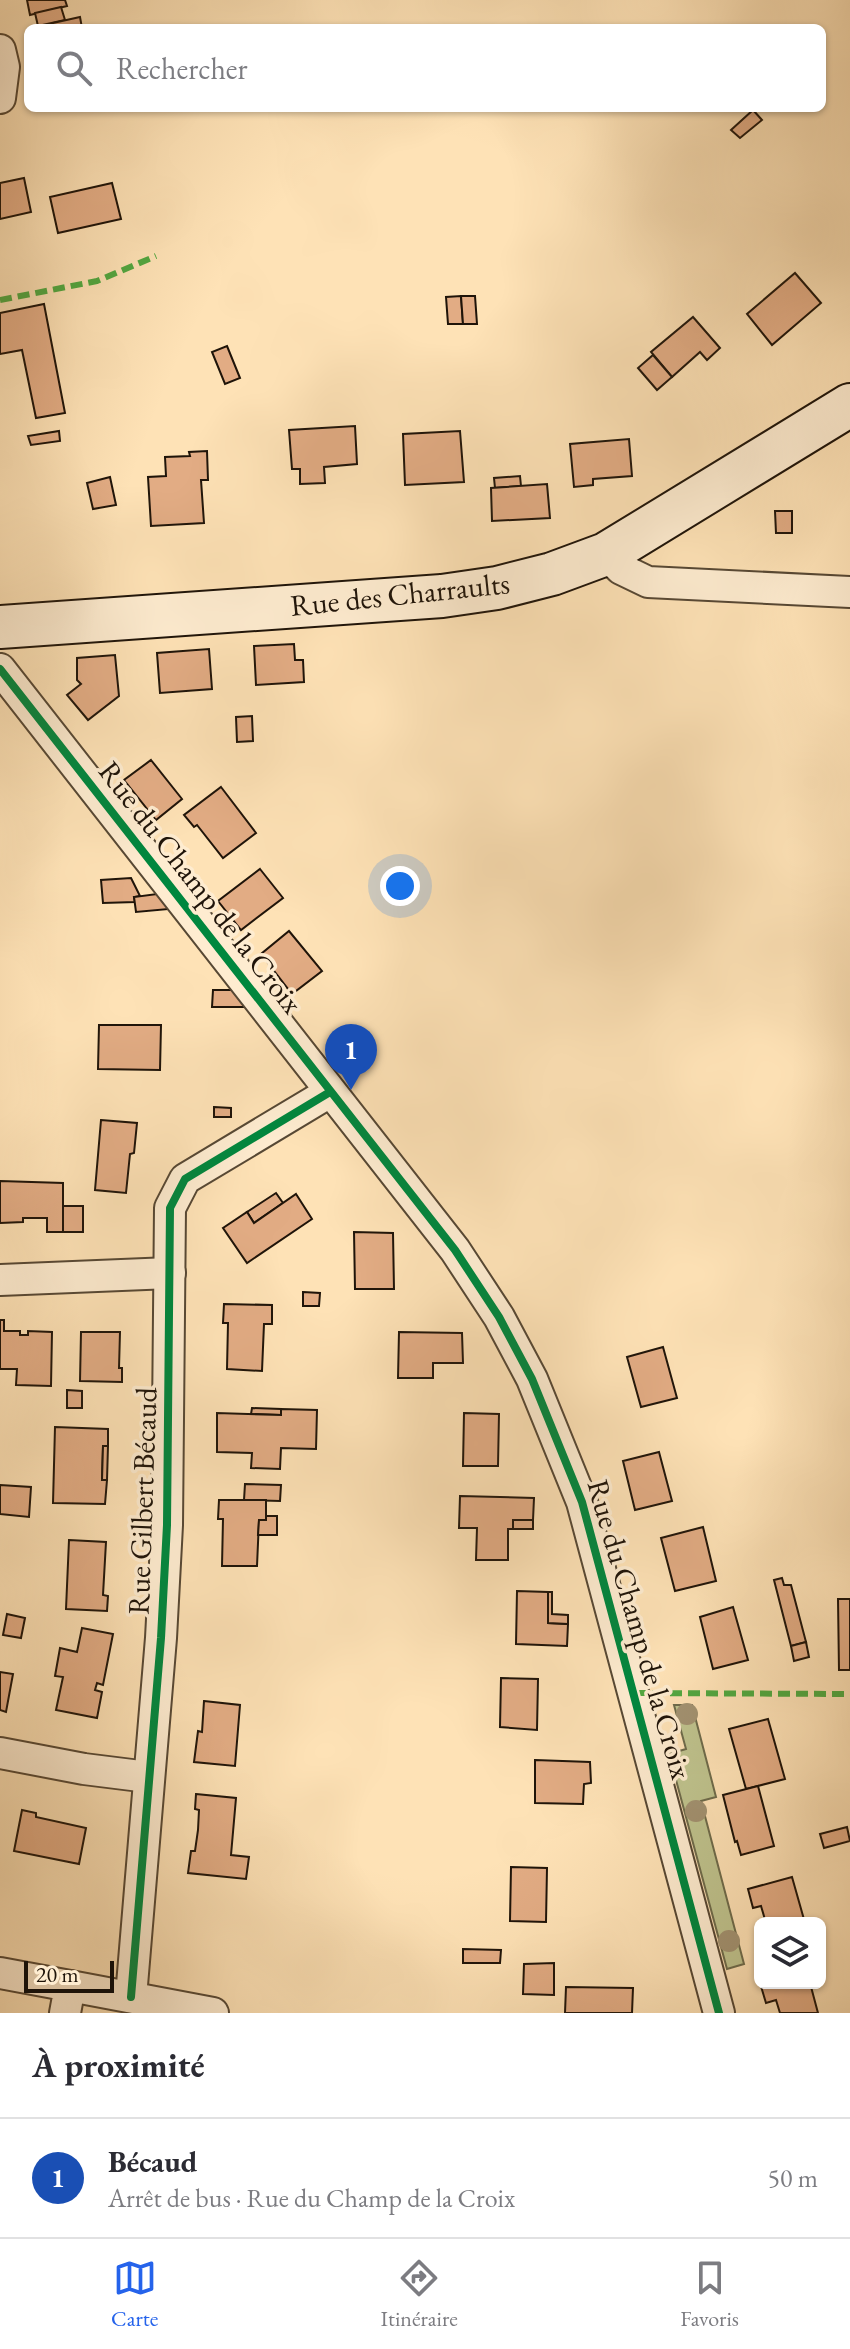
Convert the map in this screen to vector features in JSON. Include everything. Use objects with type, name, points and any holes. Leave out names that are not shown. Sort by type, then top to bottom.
[{"type":"street","points":[[0,50],[4,67],[0,98]]},
{"type":"street","name":"Rue des Charraults","points":[[0,627],[442,596],[497,588],[552,574],[606,554],[850,405]]},
{"type":"street","points":[[606,554],[621,569],[648,582],[850,592]]},
{"type":"street","name":"Rue du Champ de la Croix","points":[[0,669],[455,1250],[499,1317],[532,1379],[582,1502],[719,2013]]},
{"type":"street","name":"Rue Gilbert Bécaud","points":[[131,1997],[161,1638],[167,1525],[170,1208],[185,1179],[330,1092]]},
{"type":"street","points":[[0,1280],[170,1273]]},
{"type":"street","points":[[0,1753],[148,1777]]},
{"type":"street","points":[[0,1973],[68,1999],[131,1997],[213,2013]]},
{"type":"green space","points":[[674,1705],[692,1705],[716,1797],[701,1801],[744,1964],[727,1969],[669,1754],[686,1749]]},
{"type":"building","points":[[27,0],[65,0],[67,6],[30,15]]},
{"type":"building","points":[[61,7],[65,20],[38,24],[35,13]]},
{"type":"building","points":[[80,17],[81,24],[53,24]]},
{"type":"building","points":[[751,112],[762,120],[740,138],[731,130]]},
{"type":"building","points":[[24,178],[31,212],[0,219],[0,183]]},
{"type":"building","points":[[112,183],[121,219],[58,233],[50,197]]},
{"type":"building","points":[[795,273],[821,303],[772,345],[747,314]]},
{"type":"building","points":[[461,296],[463,324],[448,324],[446,297]]},
{"type":"building","points":[[461,296],[475,296],[477,324],[463,324]]},
{"type":"building","points":[[44,304],[65,413],[36,418],[22,350],[0,354],[0,313]]},
{"type":"building","points":[[693,317],[720,348],[707,360],[700,352],[672,377],[651,352]]},
{"type":"building","points":[[227,346],[240,378],[225,384],[212,352]]},
{"type":"building","points":[[653,355],[672,377],[657,390],[638,368]]},
{"type":"building","points":[[355,426],[357,464],[324,467],[325,483],[300,484],[300,469],[292,469],[289,430]]},
{"type":"building","points":[[59,431],[60,441],[31,445],[28,436]]},
{"type":"building","points":[[460,431],[464,482],[405,485],[403,434]]},
{"type":"building","points":[[629,439],[632,476],[593,479],[593,485],[574,487],[570,444]]},
{"type":"building","points":[[207,451],[208,480],[201,480],[204,523],[151,526],[148,477],[166,476],[165,457],[190,456],[189,452]]},
{"type":"building","points":[[520,476],[521,486],[495,488],[494,478]]},
{"type":"building","points":[[110,477],[116,505],[93,509],[87,483]]},
{"type":"building","points":[[547,484],[550,518],[492,521],[491,488]]},
{"type":"building","points":[[775,511],[792,511],[792,533],[776,533]]},
{"type":"building","points":[[294,644],[295,660],[303,660],[304,682],[256,685],[254,646]]},
{"type":"building","points":[[209,649],[212,689],[160,693],[157,653]]},
{"type":"building","points":[[115,655],[119,696],[88,720],[67,695],[81,684],[77,680],[77,658]]},
{"type":"building","points":[[252,716],[253,741],[237,742],[236,717]]},
{"type":"building","points":[[151,760],[182,799],[156,820],[124,780]]},
{"type":"building","points":[[221,787],[256,833],[223,858],[197,825],[194,827],[184,815]]},
{"type":"building","points":[[260,869],[283,898],[241,930],[218,901]]},
{"type":"building","points":[[131,878],[140,896],[134,897],[135,902],[103,903],[101,880]]},
{"type":"building","points":[[157,894],[169,909],[136,912],[134,897]]},
{"type":"building","points":[[289,931],[322,971],[292,994],[261,954]]},
{"type":"building","points":[[213,990],[232,990],[245,1007],[212,1007]]},
{"type":"building","points":[[99,1025],[161,1025],[160,1070],[98,1069]]},
{"type":"building","points":[[214,1107],[231,1108],[231,1117],[214,1117]]},
{"type":"building","points":[[101,1120],[137,1123],[126,1193],[95,1190]]},
{"type":"building","points":[[0,1181],[63,1183],[63,1232],[47,1232],[47,1218],[23,1218],[23,1222],[0,1223]]},
{"type":"building","points":[[276,1193],[283,1203],[254,1223],[247,1212]]},
{"type":"building","points":[[296,1194],[312,1219],[247,1263],[223,1228],[247,1212],[254,1223]]},
{"type":"building","points":[[63,1206],[83,1206],[83,1232],[63,1232]]},
{"type":"building","points":[[354,1232],[393,1233],[394,1289],[355,1289]]},
{"type":"building","points":[[303,1292],[320,1293],[319,1306],[303,1306]]},
{"type":"building","points":[[224,1304],[272,1305],[272,1324],[264,1324],[262,1371],[227,1369],[228,1323],[223,1323]]},
{"type":"building","points":[[0,1320],[4,1320],[4,1331],[20,1331],[20,1335],[28,1335],[28,1331],[52,1332],[51,1386],[16,1385],[17,1369],[0,1369]]},
{"type":"building","points":[[81,1332],[120,1332],[119,1368],[122,1368],[122,1382],[80,1381]]},
{"type":"building","points":[[399,1332],[462,1333],[463,1363],[433,1363],[433,1378],[398,1378]]},
{"type":"building","points":[[663,1347],[677,1398],[641,1407],[627,1357]]},
{"type":"building","points":[[67,1390],[82,1391],[82,1408],[67,1408]]},
{"type":"building","points":[[252,1408],[281,1409],[281,1415],[251,1414]]},
{"type":"building","points":[[281,1409],[317,1410],[316,1449],[281,1448],[280,1469],[251,1468],[252,1453],[217,1452],[217,1413],[281,1415]]},
{"type":"building","points":[[464,1413],[499,1414],[498,1466],[463,1466]]},
{"type":"building","points":[[55,1427],[108,1429],[108,1446],[103,1446],[102,1480],[107,1480],[105,1504],[53,1503]]},
{"type":"building","points":[[103,1446],[108,1446],[107,1480],[102,1480]]},
{"type":"building","points":[[659,1452],[672,1501],[635,1510],[623,1461]]},
{"type":"building","points":[[245,1484],[281,1485],[280,1501],[244,1500]]},
{"type":"building","points":[[0,1485],[31,1487],[29,1517],[0,1514]]},
{"type":"building","points":[[460,1496],[534,1498],[533,1520],[513,1520],[513,1529],[508,1529],[508,1560],[476,1560],[477,1528],[459,1528]]},
{"type":"building","points":[[219,1500],[266,1500],[266,1520],[259,1520],[257,1566],[222,1566],[223,1519],[218,1519]]},
{"type":"building","points":[[266,1516],[277,1516],[277,1535],[258,1535],[259,1520],[266,1520]]},
{"type":"building","points":[[513,1520],[533,1520],[533,1529],[513,1529]]},
{"type":"building","points":[[703,1527],[716,1581],[675,1591],[661,1538]]},
{"type":"building","points":[[69,1540],[106,1542],[103,1595],[108,1596],[107,1611],[66,1609]]},
{"type":"building","points":[[782,1578],[784,1585],[791,1585],[806,1642],[791,1646],[774,1580]]},
{"type":"building","points":[[517,1591],[548,1592],[548,1623],[568,1624],[567,1646],[516,1644]]},
{"type":"building","points":[[548,1592],[552,1592],[552,1614],[568,1615],[568,1624],[548,1623]]},
{"type":"building","points":[[838,1599],[850,1599],[850,1670],[839,1670]]},
{"type":"building","points":[[733,1607],[748,1660],[713,1669],[700,1617]]},
{"type":"building","points":[[7,1614],[25,1618],[21,1638],[3,1635]]},
{"type":"building","points":[[82,1628],[113,1634],[103,1685],[97,1683],[95,1690],[102,1692],[97,1718],[56,1710],[63,1677],[55,1676],[60,1648],[77,1652]]},
{"type":"building","points":[[806,1642],[809,1657],[794,1661],[791,1646]]},
{"type":"building","points":[[0,1672],[13,1674],[6,1712],[0,1710]]},
{"type":"building","points":[[501,1678],[538,1679],[537,1730],[500,1727]]},
{"type":"building","points":[[204,1701],[240,1705],[235,1766],[194,1762],[198,1731],[202,1732]]},
{"type":"building","points":[[768,1719],[785,1779],[746,1789],[729,1729]]},
{"type":"building","points":[[535,1760],[590,1762],[591,1783],[584,1784],[583,1804],[535,1803]]},
{"type":"building","points":[[758,1786],[774,1846],[741,1855],[723,1795]]},
{"type":"building","points":[[196,1794],[236,1798],[231,1855],[249,1857],[246,1879],[188,1873],[198,1830]]},
{"type":"building","points":[[22,1810],[36,1813],[36,1817],[86,1828],[79,1864],[14,1851]]},
{"type":"building","points":[[847,1827],[850,1841],[824,1848],[820,1834]]},
{"type":"building","points":[[511,1867],[547,1868],[546,1922],[510,1921]]},
{"type":"building","points":[[792,1877],[803,1917],[764,1917],[761,1906],[753,1908],[748,1889]]},
{"type":"building","points":[[463,1949],[501,1950],[500,1963],[463,1963]]},
{"type":"building","points":[[554,1963],[554,1995],[523,1994],[524,1964]]},
{"type":"building","points":[[566,1987],[633,1988],[632,2013],[565,2013]]},
{"type":"building","points":[[762,1989],[812,1989],[818,2013],[780,2013],[776,2000],[766,2003]]},
{"type":"marked path","points":[[0,300],[97,281],[156,256]]},
{"type":"marked path","points":[[634,1693],[850,1694]]},
{"type":"cycle path","points":[[0,669],[455,1250],[499,1317],[532,1379],[582,1502],[719,2013]]},
{"type":"cycle path","points":[[131,1997],[161,1638],[167,1525],[170,1208],[185,1179],[330,1092]]},
{"type":"place","name":"Bécaud","points":[[351,1090]]}]
